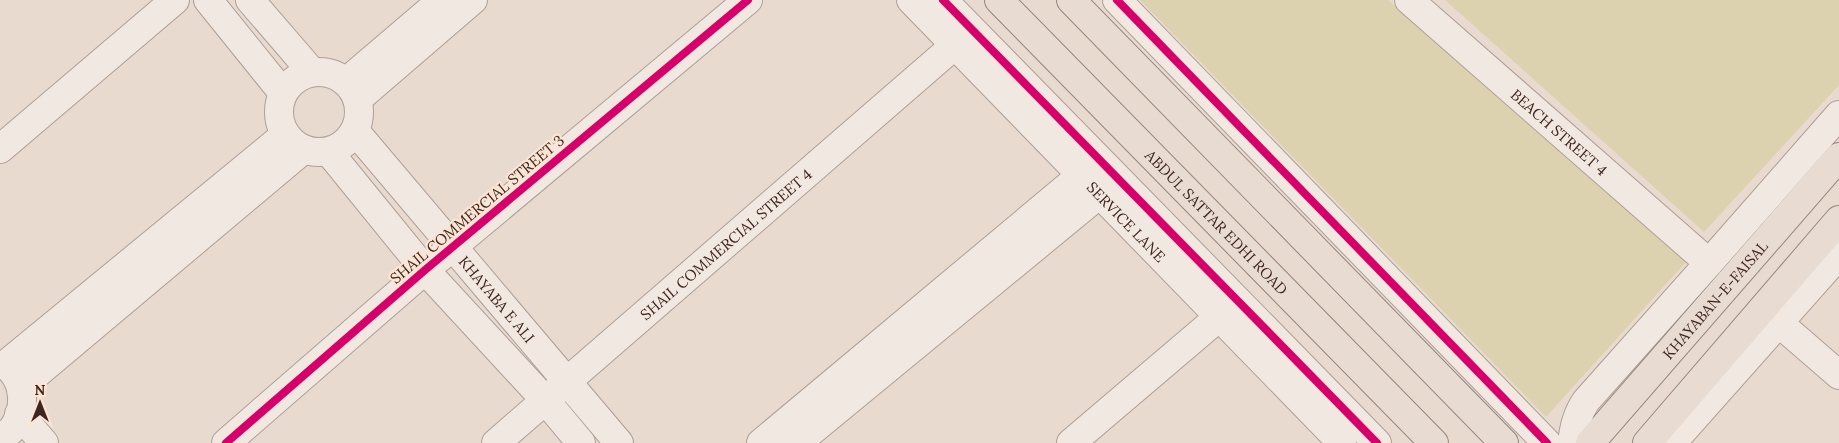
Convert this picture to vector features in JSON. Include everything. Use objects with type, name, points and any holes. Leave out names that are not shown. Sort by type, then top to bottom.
[{"type":"main road","name":"ABDUL SATTAR EDHI ROAD","points":[[999,0],[1434,443]]},
{"type":"main road","points":[[1071,0],[1504,443]]},
{"type":"main road","name":"KHAYABAN-E-FAISAL","points":[[1590,443],[1839,157]]},
{"type":"main road","points":[[1647,443],[1839,220]]},
{"type":"street","points":[[0,149],[175,0]]},
{"type":"street","points":[[208,0],[283,93]]},
{"type":"street","points":[[250,0],[312,72]]},
{"type":"street","points":[[352,90],[442,0]]},
{"type":"street","points":[[352,90],[473,0]]},
{"type":"street","name":"SHAIL COMMERCIAL STREET 3","points":[[226,443],[451,247],[748,0]]},
{"type":"street","name":"SERVICE LANE","points":[[911,0],[954,44],[1100,177],[1219,317],[1334,440]]},
{"type":"street","points":[[944,0],[1100,177],[1377,443]]},
{"type":"street","points":[[1117,0],[1547,443]]},
{"type":"street","name":"BEACH STREET 4","points":[[1409,0],[1709,263]]},
{"type":"street","name":"SHAIL COMMERCIAL STREET 4","points":[[496,443],[954,44]]},
{"type":"street","points":[[0,438],[14,427],[22,408],[21,387],[15,375],[3,363],[306,145],[344,144],[355,132],[360,115],[352,90],[330,73],[312,72],[295,79],[283,93],[278,107],[279,122],[306,145]]},
{"type":"street","points":[[1572,443],[1574,426],[1579,412],[1586,401],[1839,115]]},
{"type":"street","name":"KHAYABA E ALI","points":[[355,132],[619,443]]},
{"type":"street","points":[[21,387],[306,145]]},
{"type":"street","name":"KHAYABA E ALI","points":[[306,145],[546,401],[581,443]]},
{"type":"street","points":[[761,443],[1100,177]]},
{"type":"street","points":[[797,443],[1100,177]]},
{"type":"street","points":[[1672,443],[1839,255]]},
{"type":"street","points":[[1071,443],[1219,317]]},
{"type":"street","points":[[1779,323],[1839,375]]},
{"type":"street","points":[[19,414],[44,443]]},
{"type":"shaded area","points":[[1140,0],[1388,0],[1686,262],[1546,417]]},
{"type":"shaded area","points":[[1445,0],[1839,0],[1839,85],[1704,232]]},
{"type":"cycle path","points":[[226,443],[425,270],[748,0]]},
{"type":"cycle path","points":[[943,0],[1377,443]]},
{"type":"cycle path","points":[[1117,0],[1547,443]]}]
